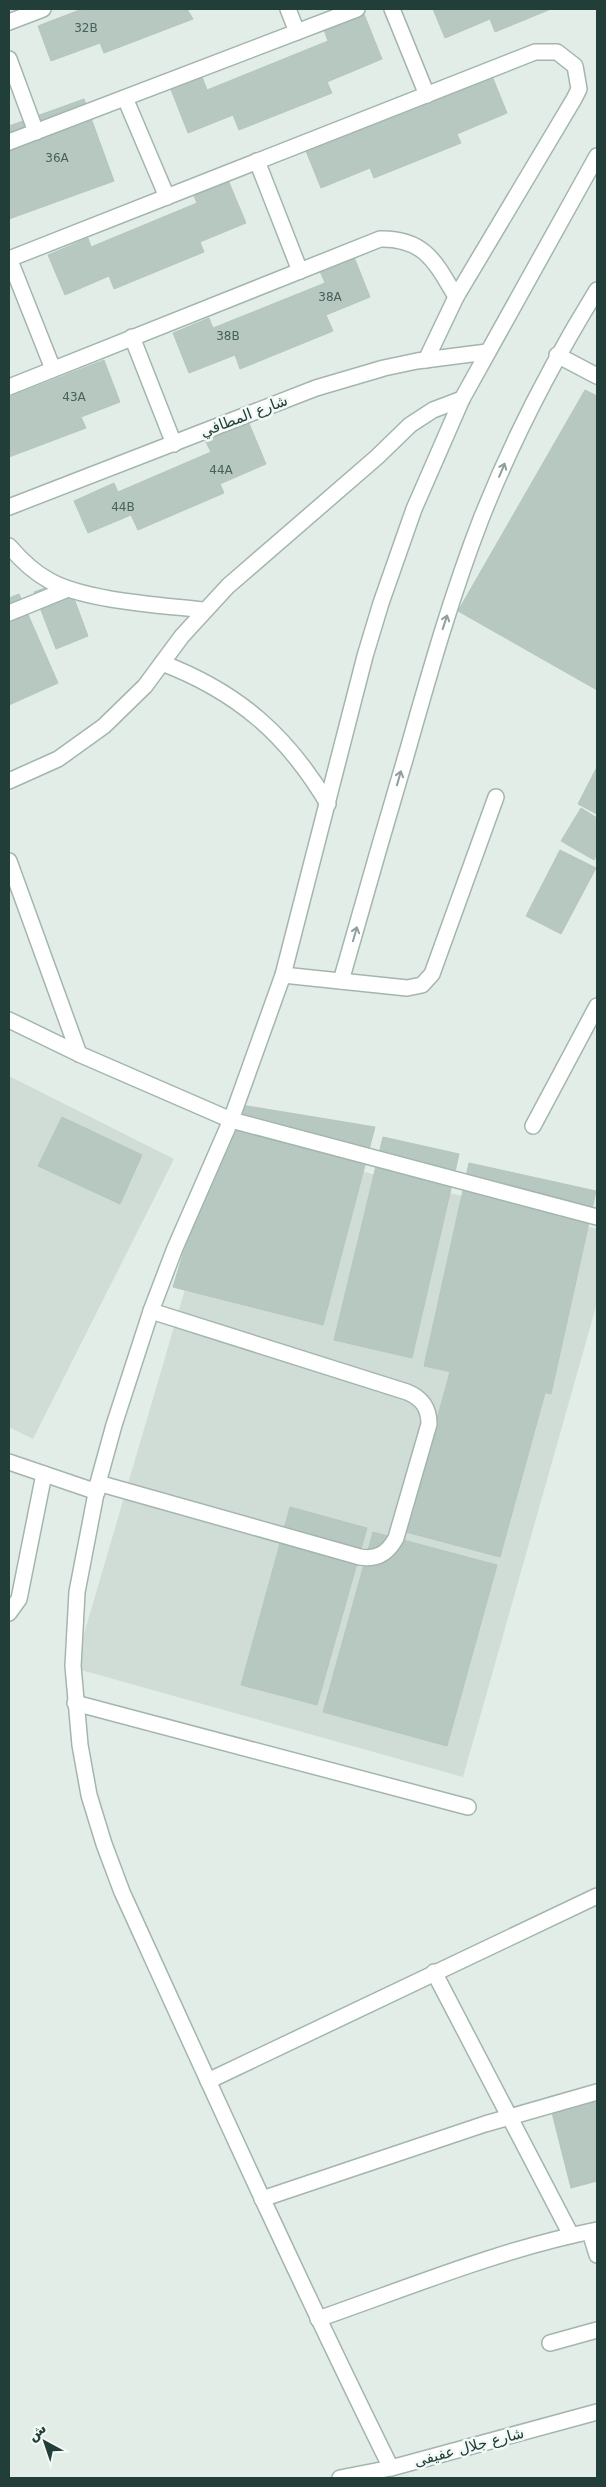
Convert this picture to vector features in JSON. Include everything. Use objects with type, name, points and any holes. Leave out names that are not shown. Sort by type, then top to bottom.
[{"type":"street","points":[[9,22],[43,9]]},
{"type":"street","points":[[288,9],[297,32]]},
{"type":"street","points":[[9,142],[357,9]]},
{"type":"street","points":[[392,9],[427,95]]},
{"type":"street","points":[[53,369],[9,258],[535,52],[557,52],[575,66],[579,88],[456,297],[426,360]]},
{"type":"street","points":[[9,59],[36,132]]},
{"type":"street","points":[[125,98],[166,197]]},
{"type":"street","points":[[391,2468],[318,2320],[262,2199],[122,1892],[104,1844],[89,1795],[75,1703],[73,1666],[76,1592],[98,1488],[131,1368],[175,1248],[231,1120],[283,975],[365,656],[381,603],[414,509],[462,399],[597,156]]},
{"type":"street","points":[[257,161],[300,271]]},
{"type":"street","points":[[9,386],[380,239],[406,241],[428,254],[456,297]]},
{"type":"street","points":[[341,981],[425,687],[460,573],[505,462],[557,355],[597,290]]},
{"type":"street","points":[[132,338],[174,444]]},
{"type":"street","name":"شارع المطافي","points":[[9,507],[316,388],[384,368],[487,352]]},
{"type":"street","points":[[557,355],[597,376]]},
{"type":"street","points":[[9,781],[58,759],[125,707],[162,664],[204,610],[279,540],[377,457],[410,425],[433,410],[462,399]]},
{"type":"street","points":[[9,546],[35,572],[68,589],[122,600],[204,610]]},
{"type":"street","points":[[9,613],[68,589]]},
{"type":"street","points":[[162,664],[213,685],[259,717],[297,757],[328,804]]},
{"type":"street","points":[[283,975],[415,988],[428,980],[496,797]]},
{"type":"street","points":[[9,861],[79,1054]]},
{"type":"street","points":[[533,1126],[597,1006]]},
{"type":"street","points":[[9,1020],[79,1054],[231,1120],[597,1217]]},
{"type":"street","points":[[9,1462],[44,1474],[360,1558],[378,1557],[386,1552],[396,1538],[428,1424],[429,1415],[422,1400],[407,1392],[151,1311]]},
{"type":"street","points":[[9,1613],[18,1599],[44,1474]]},
{"type":"street","points":[[75,1703],[468,1807]]},
{"type":"street","points":[[208,2081],[597,1896]]},
{"type":"street","points":[[434,1972],[571,2236]]},
{"type":"street","points":[[262,2199],[510,2116],[597,2092]]},
{"type":"street","points":[[318,2320],[488,2260],[571,2236],[593,2231],[597,2255]]},
{"type":"street","points":[[550,2343],[597,2330]]},
{"type":"street","name":"شارع جلال عفيفى","points":[[340,2478],[391,2468],[597,2412]]},
{"type":"shaded area","points":[[9,1076],[174,1159],[33,1439],[9,1427]]},
{"type":"shaded area","points":[[229,1139],[597,1229],[597,1303],[463,1777],[74,1668]]},
{"type":"building","points":[[82,9],[187,9],[193,19],[104,53],[100,43],[51,61],[38,26]]},
{"type":"building","points":[[433,9],[551,9],[495,32],[490,19],[445,38]]},
{"type":"building","points":[[364,14],[382,59],[327,82],[332,93],[239,130],[233,115],[188,133],[170,87],[201,74],[207,90],[328,41],[324,30]]},
{"type":"building","points":[[492,76],[507,113],[457,134],[461,143],[374,178],[370,168],[321,188],[306,151]]},
{"type":"building","points":[[84,99],[114,181],[9,219],[9,126]]},
{"type":"building","points":[[228,180],[246,223],[200,242],[204,252],[114,289],[109,276],[65,295],[48,255],[88,238],[91,247],[197,203],[193,194]]},
{"type":"building","points":[[354,257],[370,297],[326,315],[333,331],[240,369],[235,355],[189,373],[173,333],[209,318],[213,328],[325,283],[320,271]]},
{"type":"building","points":[[104,360],[120,402],[81,417],[86,428],[9,457],[9,397]]},
{"type":"building","points":[[585,390],[597,396],[597,690],[458,611]]},
{"type":"building","points":[[248,421],[266,464],[220,484],[224,493],[138,530],[131,515],[88,533],[74,501],[114,483],[118,492],[211,452],[205,440]]},
{"type":"building","points":[[67,580],[88,636],[56,649],[34,592]]},
{"type":"building","points":[[19,594],[58,683],[9,705],[9,598]]},
{"type":"building","points":[[597,767],[597,814],[578,804]]},
{"type":"building","points":[[581,808],[597,818],[597,855],[594,860],[561,841]]},
{"type":"building","points":[[560,850],[596,868],[561,934],[526,916]]},
{"type":"building","points":[[229,1103],[375,1127],[323,1325],[173,1287]]},
{"type":"building","points":[[62,1117],[142,1155],[120,1204],[38,1166]]},
{"type":"building","points":[[383,1137],[459,1154],[412,1358],[334,1340]]},
{"type":"building","points":[[469,1163],[596,1191],[551,1394],[424,1366]]},
{"type":"building","points":[[451,1368],[545,1393],[500,1557],[406,1532]]},
{"type":"building","points":[[290,1507],[367,1528],[317,1705],[241,1685]]},
{"type":"building","points":[[373,1532],[497,1565],[447,1746],[323,1712]]},
{"type":"building","points":[[597,2084],[597,2181],[571,2188],[548,2097]]}]
